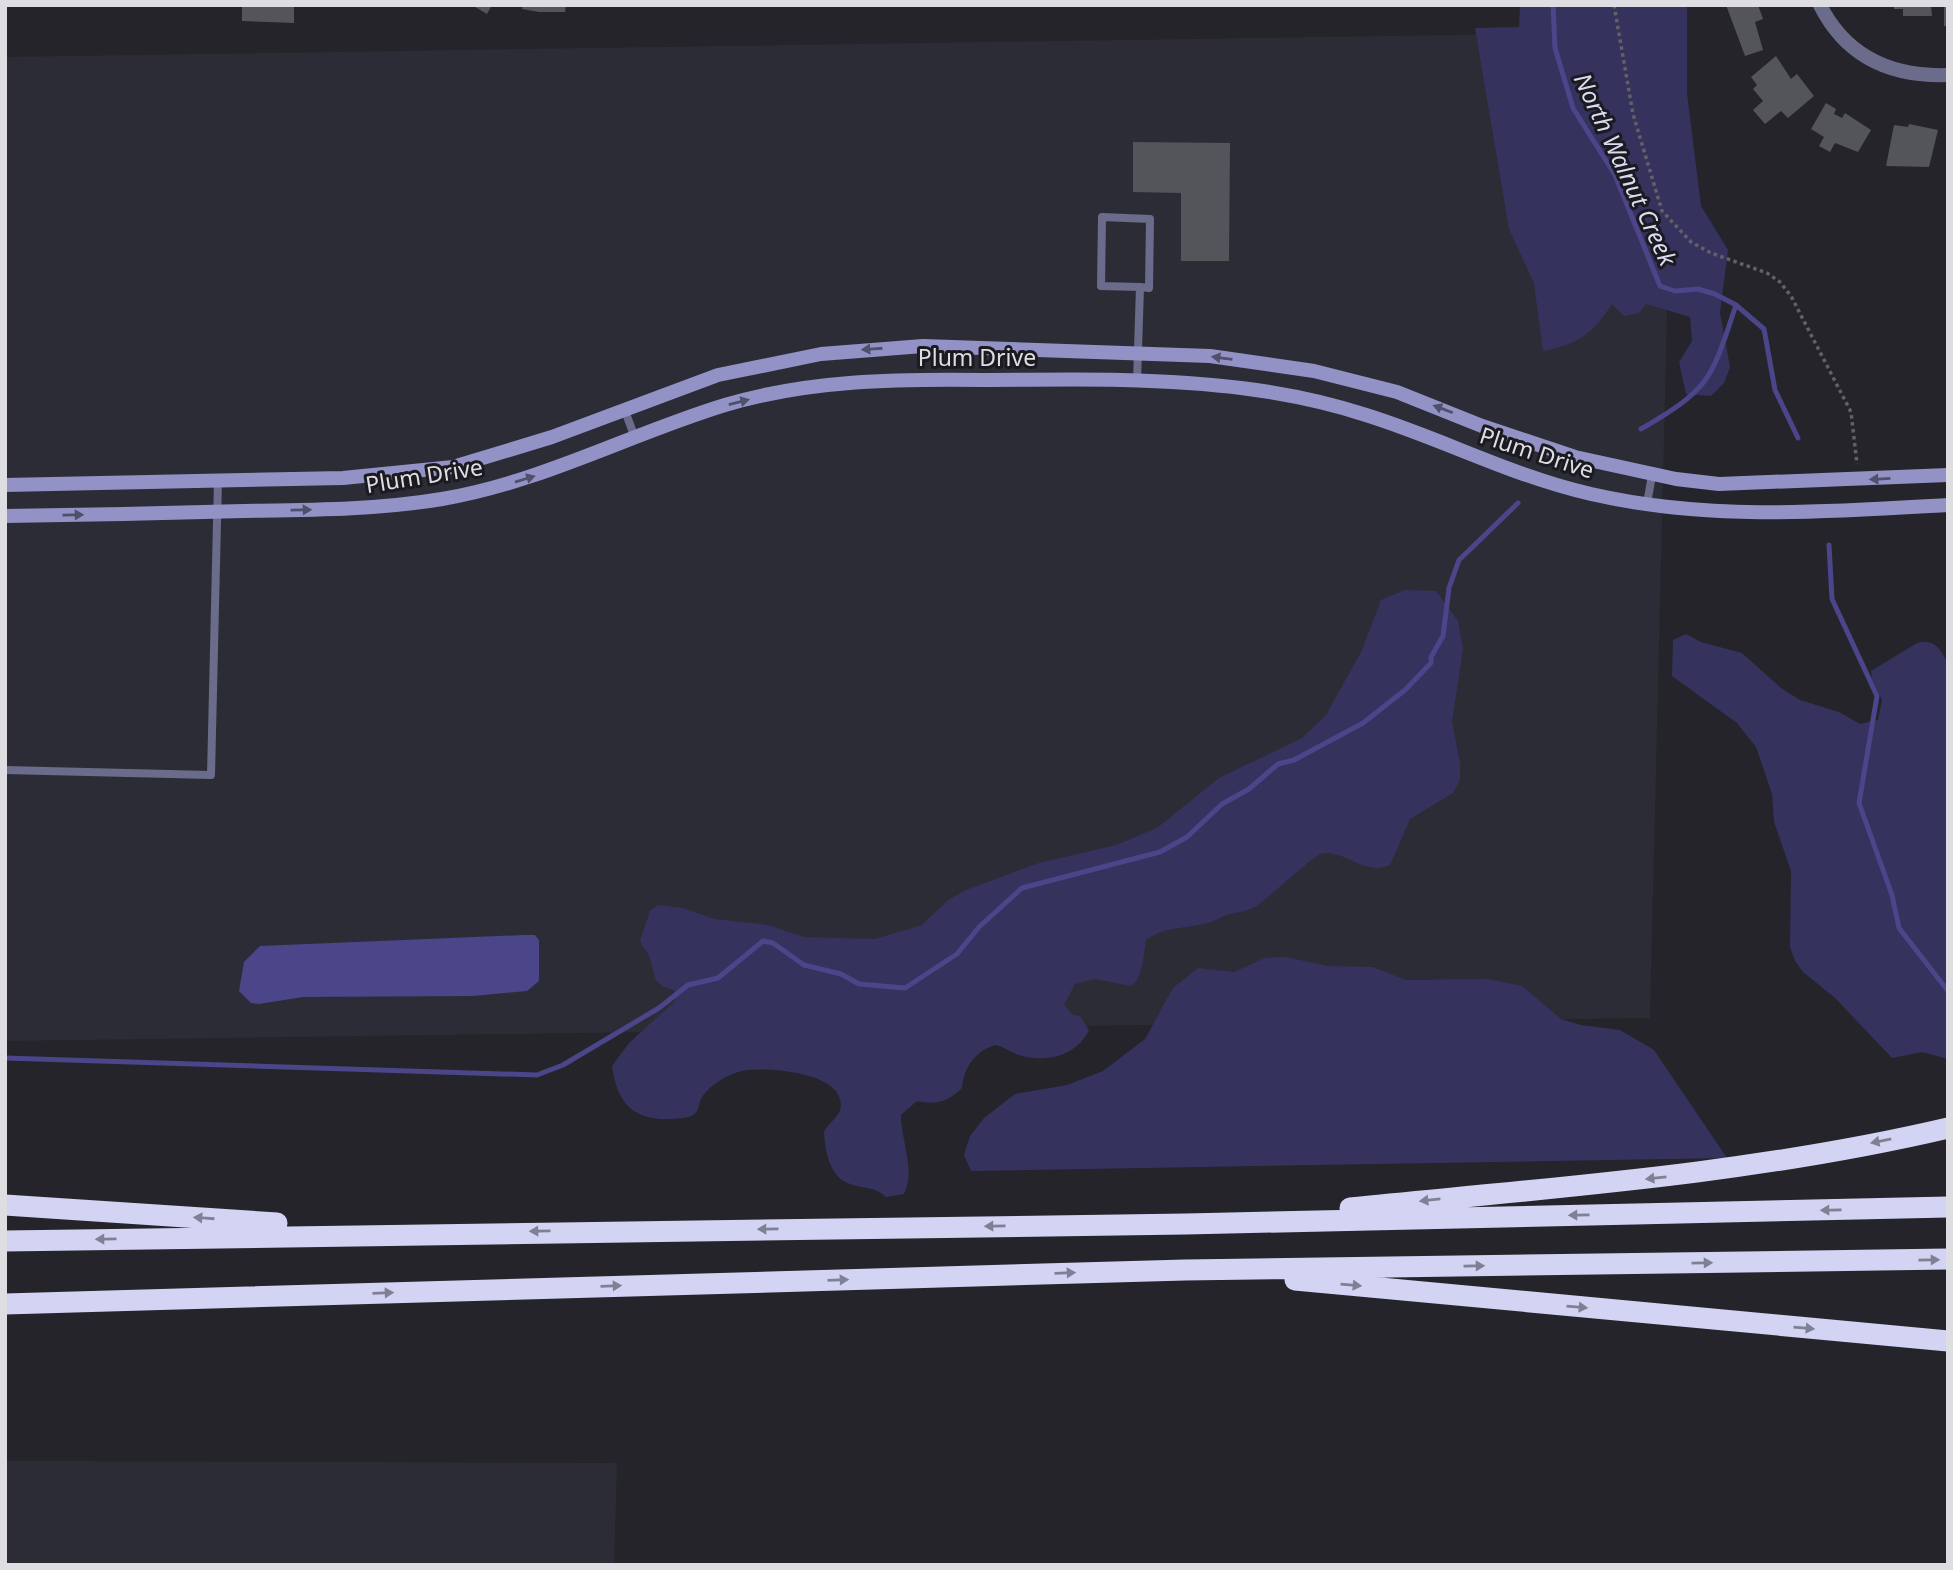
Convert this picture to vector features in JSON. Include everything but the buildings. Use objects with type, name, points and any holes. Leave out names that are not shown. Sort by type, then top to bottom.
[{"type":"highway","points":[[1186,1224],[1662,1177],[1808,1155],[1948,1128]]},
{"type":"highway","points":[[5,1205],[419,1233]]},
{"type":"highway","points":[[5,1241],[1186,1224],[1948,1207]]},
{"type":"highway","points":[[5,1304],[1185,1270],[1948,1259]]},
{"type":"highway","points":[[1185,1270],[1948,1342]]},
{"type":"highway","points":[[5,1316],[315,1295]]},
{"type":"street","points":[[1820,5],[1831,26],[1866,58],[1909,74],[1948,75]]},
{"type":"street","name":"Plum Drive","points":[[5,485],[357,477],[453,467],[552,437],[718,375],[778,361],[846,351],[923,346],[1138,353],[1258,362],[1360,381],[1563,453],[1652,475],[1719,484],[1948,475]]},
{"type":"street","name":"Plum Drive","points":[[5,516],[345,509],[447,498],[548,472],[724,406],[768,395],[841,383],[923,379],[1216,383],[1314,400],[1403,428],[1531,478],[1647,504],[1732,513],[1948,505]]},
{"type":"lane","points":[[1102,217],[1150,219],[1149,288],[1140,288],[1101,286],[1102,217]]},
{"type":"lane","points":[[1137,381],[1140,288]]},
{"type":"lane","points":[[624,408],[635,438]]},
{"type":"lane","points":[[1647,504],[1652,475]]},
{"type":"lane","points":[[5,770],[211,775],[218,480]]},
{"type":"path","points":[[1615,5],[1633,114],[1662,211],[1691,242],[1711,253],[1767,274],[1780,282],[1791,296],[1851,412],[1858,480]]},
{"type":"shaded area","points":[[1520,5],[1687,5],[1687,93],[1701,206],[1728,250],[1720,313],[1730,367],[1724,383],[1711,396],[1686,394],[1679,362],[1692,341],[1690,317],[1646,304],[1639,313],[1624,316],[1612,304],[1598,323],[1583,336],[1566,345],[1543,351],[1534,283],[1509,229],[1475,28],[1519,27]]},
{"type":"shaded area","points":[[1519,34],[1669,231],[1650,1018],[5,1041],[5,57]]},
{"type":"shaded area","points":[[1405,590],[1436,591],[1458,621],[1463,649],[1452,722],[1460,763],[1460,780],[1453,793],[1410,819],[1390,865],[1373,868],[1333,854],[1318,855],[1253,908],[1199,925],[1153,935],[1146,940],[1141,971],[1131,986],[1095,979],[1075,984],[1064,1005],[1073,1015],[1080,1016],[1089,1030],[1071,1050],[1044,1058],[1022,1056],[995,1045],[981,1052],[968,1067],[962,1088],[957,1093],[941,1101],[917,1101],[901,1115],[909,1175],[904,1194],[886,1197],[873,1189],[850,1184],[837,1175],[829,1162],[824,1132],[839,1113],[840,1097],[832,1087],[803,1074],[768,1070],[737,1072],[710,1088],[702,1097],[695,1113],[682,1118],[647,1117],[637,1113],[623,1100],[612,1066],[629,1043],[675,1001],[674,990],[657,981],[649,956],[640,941],[650,911],[658,905],[683,908],[714,919],[768,925],[804,937],[875,939],[922,925],[948,900],[966,890],[1039,863],[1116,845],[1157,828],[1219,778],[1302,738],[1326,715],[1362,650],[1381,600]]},
{"type":"shaded area","points":[[1686,634],[1701,642],[1742,653],[1781,688],[1800,700],[1839,712],[1860,724],[1878,720],[1882,700],[1871,671],[1917,643],[1933,644],[1943,654],[1948,664],[1948,1059],[1922,1052],[1892,1058],[1835,998],[1803,972],[1795,961],[1790,947],[1791,871],[1774,822],[1772,794],[1756,747],[1737,723],[1672,676],[1673,640]]},
{"type":"shaded area","points":[[535,935],[539,940],[539,981],[527,991],[473,996],[303,997],[259,1004],[251,1003],[239,991],[244,962],[260,946]]},
{"type":"shaded area","points":[[1286,957],[1327,966],[1373,967],[1406,980],[1488,979],[1522,986],[1561,1019],[1581,1025],[1620,1030],[1654,1050],[1727,1158],[971,1171],[964,1155],[970,1136],[984,1118],[1015,1094],[1067,1085],[1103,1071],[1145,1039],[1173,988],[1198,968],[1234,972],[1265,958]]},
{"type":"shaded area","points":[[5,1461],[617,1463],[614,1565],[5,1565]]},
{"type":"waterway","name":"North Walnut Creek","points":[[1553,5],[1555,48],[1573,108],[1615,175],[1660,286],[1675,291],[1698,289],[1715,294],[1736,305],[1764,329],[1775,390],[1798,438]]},
{"type":"waterway","points":[[1641,429],[1682,403],[1705,380],[1720,350],[1736,305]]},
{"type":"waterway","points":[[5,1058],[537,1075],[563,1065],[659,1008],[688,985],[718,978],[763,941],[773,943],[804,965],[841,974],[859,984],[905,988],[957,954],[979,927],[1022,888],[1160,852],[1187,837],[1222,804],[1249,789],[1278,764],[1294,760],[1363,723],[1405,690],[1431,663],[1431,657],[1443,636],[1449,588],[1459,560],[1518,503]]},
{"type":"waterway","name":"North Walnut Creek","points":[[1829,545],[1832,599],[1877,696],[1859,803],[1892,895],[1899,928],[1948,991]]}]
